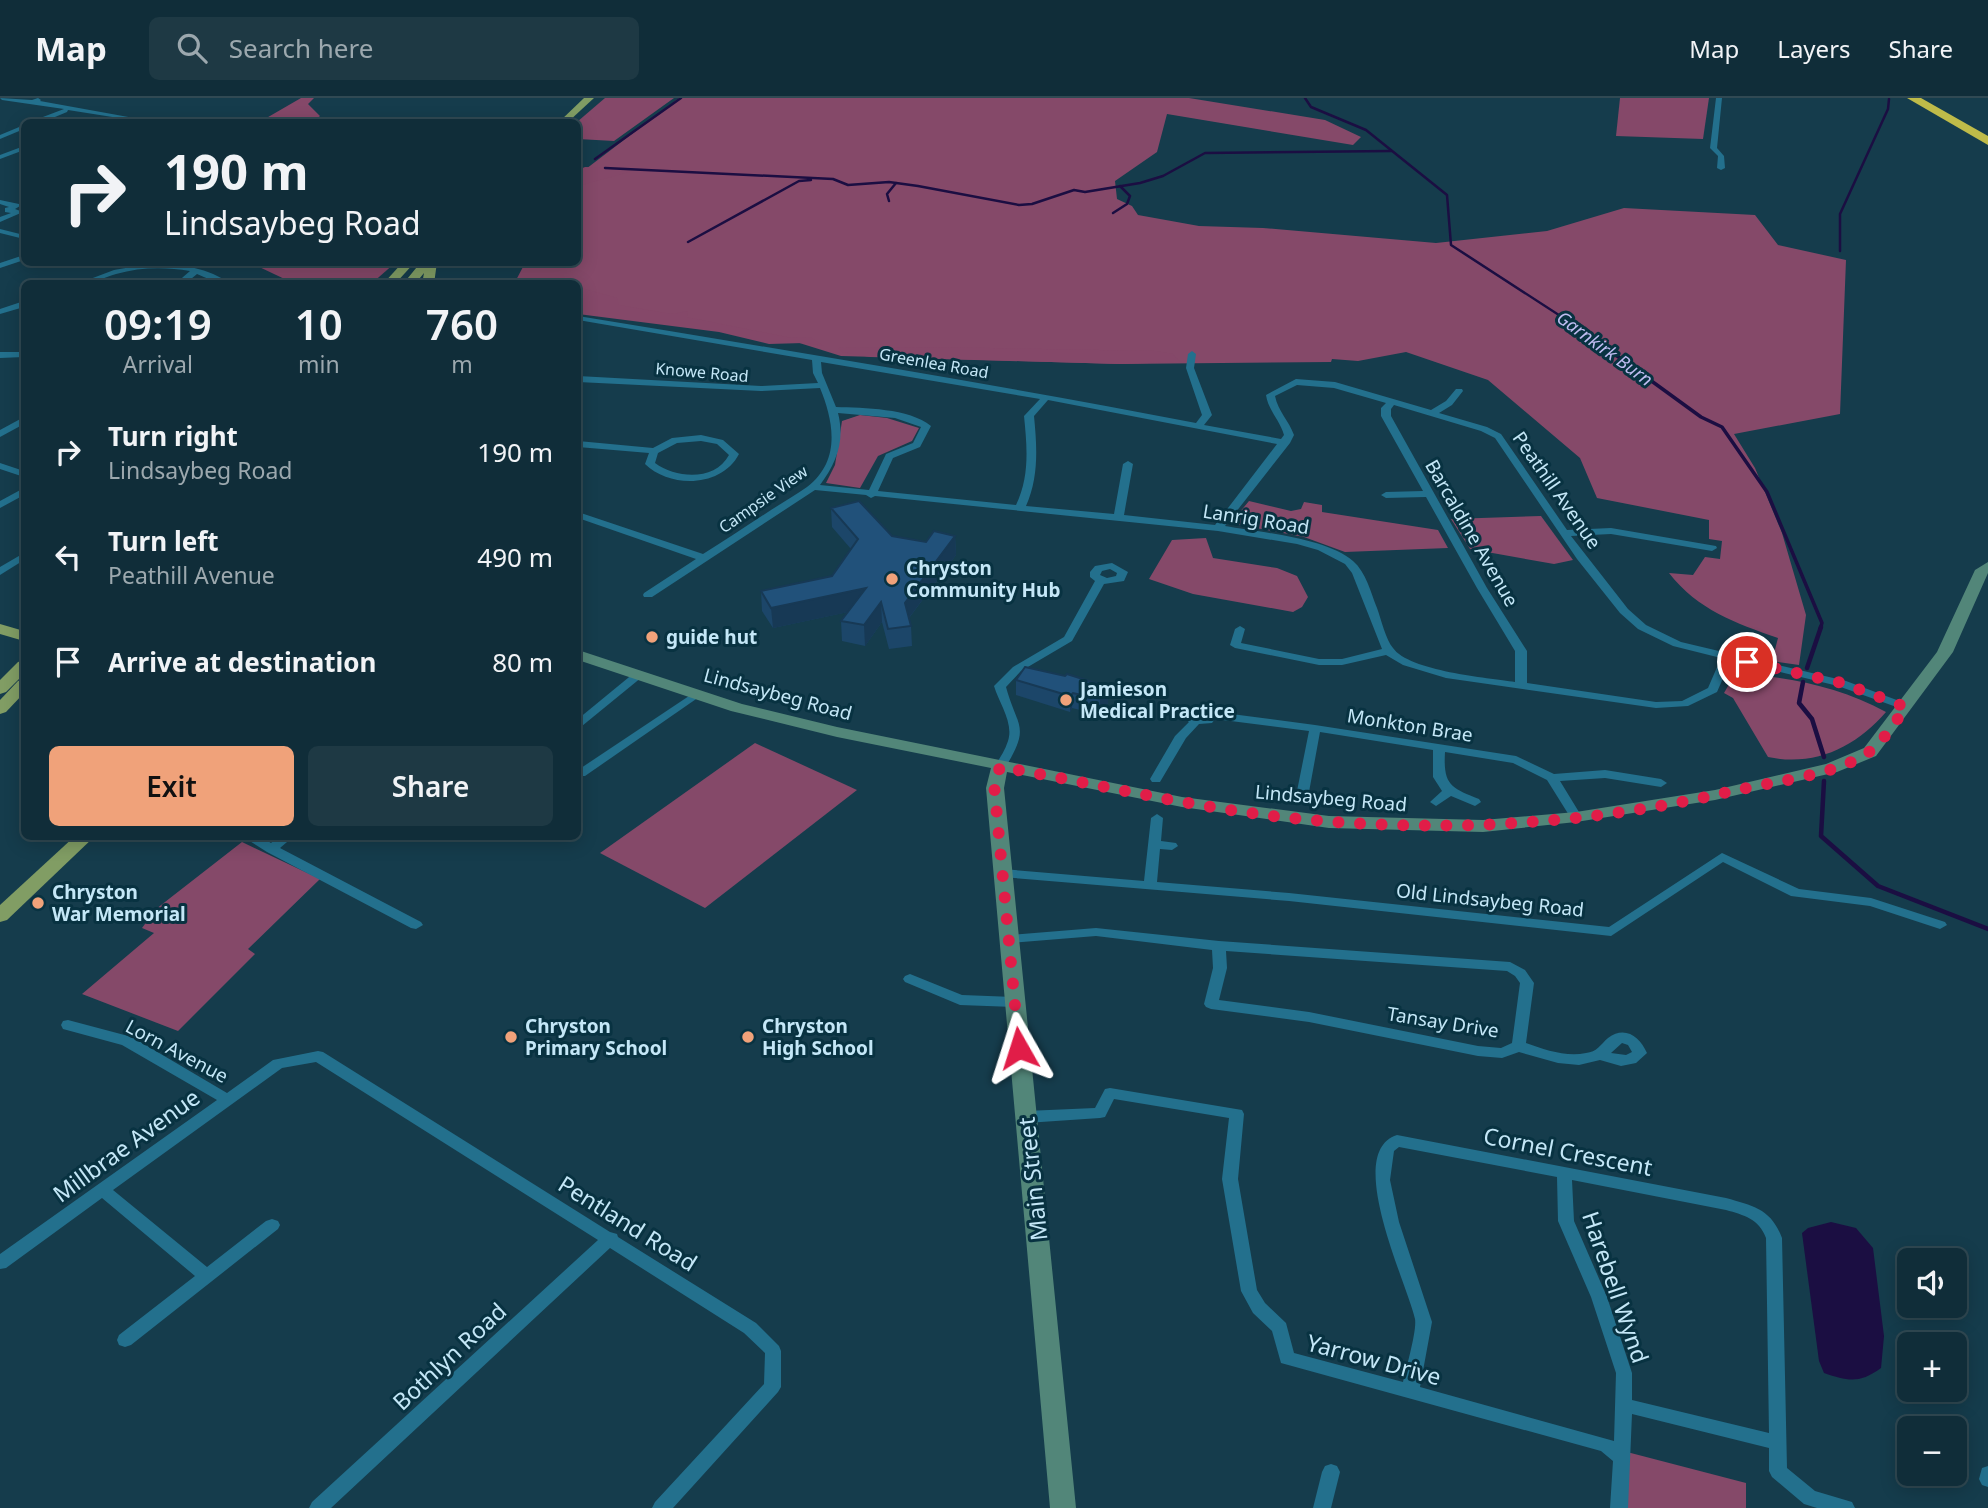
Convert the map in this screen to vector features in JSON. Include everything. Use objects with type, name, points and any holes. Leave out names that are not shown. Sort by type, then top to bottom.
[{"type":"highway","points":[[1913,98],[1988,141]]},
{"type":"highway","points":[[1930,98],[1988,131]]},
{"type":"main road","points":[[555,119],[578,98]]},
{"type":"main road","points":[[566,119],[589,98]]},
{"type":"main road","points":[[392,280],[406,266]]},
{"type":"main road","points":[[412,280],[425,266]]},
{"type":"main road","name":"Lindsaybeg Road","points":[[581,656],[761,715],[1000,767],[1182,802],[1329,822],[1483,826],[1576,817],[1716,795],[1831,768],[1870,751],[1906,707],[1945,652],[1982,570],[1988,566]]},
{"type":"main road","points":[[0,629],[21,635]]},
{"type":"main road","points":[[0,690],[21,668]]},
{"type":"main road","points":[[0,709],[21,687]]},
{"type":"main road","name":"Main Street","points":[[1000,767],[994,784],[1063,1508]]},
{"type":"main road","points":[[0,916],[82,840]]},
{"type":"street","points":[[2,98],[135,119]]},
{"type":"street","points":[[32,102],[42,98]]},
{"type":"street","points":[[1719,98],[1713,148],[1721,156],[1721,168]]},
{"type":"street","points":[[43,119],[65,111]]},
{"type":"street","points":[[0,137],[21,128]]},
{"type":"street","points":[[0,137],[21,146]]},
{"type":"street","points":[[0,157],[21,148]]},
{"type":"street","points":[[0,202],[20,205]]},
{"type":"street","points":[[0,220],[19,212],[9,209],[20,205]]},
{"type":"street","points":[[0,231],[21,236]]},
{"type":"street","points":[[0,266],[21,259]]},
{"type":"street","points":[[90,280],[133,266]]},
{"type":"street","points":[[159,266],[197,270],[218,280]]},
{"type":"street","points":[[184,280],[197,270]]},
{"type":"street","points":[[0,312],[21,305]]},
{"type":"street","name":"Greenlea Road","points":[[581,319],[1046,397],[1285,443]]},
{"type":"street","points":[[1192,354],[1190,368],[1206,415],[1198,426]]},
{"type":"street","points":[[0,355],[21,355]]},
{"type":"street","name":"Campsie View","points":[[648,595],[813,487],[830,467],[839,428],[823,385],[815,372],[817,357]]},
{"type":"street","name":"Knowe Road","points":[[581,379],[660,382],[741,391],[783,391],[823,385]]},
{"type":"street","name":"Peathill Avenue","points":[[1285,443],[1289,435],[1287,426],[1271,408],[1270,395],[1296,382],[1313,382],[1393,402],[1497,436],[1564,533],[1624,611],[1642,627],[1677,644],[1726,658],[1842,683],[1906,707]]},
{"type":"street","points":[[1433,413],[1459,391]]},
{"type":"street","points":[[1019,509],[1028,493],[1033,462],[1029,416],[1046,397]]},
{"type":"street","name":"Barcaldine Avenue","points":[[1393,402],[1386,408],[1386,416],[1482,588],[1521,651],[1521,686]]},
{"type":"street","points":[[833,410],[883,414],[911,419],[926,426],[917,445],[889,456],[871,495]]},
{"type":"street","points":[[0,434],[21,422]]},
{"type":"street","points":[[581,444],[654,451],[674,440],[701,438],[720,442],[734,454],[732,461],[718,471],[683,478],[657,471],[650,464],[654,451]]},
{"type":"street","points":[[1218,528],[1285,443]]},
{"type":"street","points":[[1118,519],[1128,464]]},
{"type":"street","points":[[0,466],[21,473]]},
{"type":"street","name":"Lanrig Road","points":[[813,487],[871,495],[1218,528],[1298,541],[1336,554],[1349,562],[1357,572],[1388,651]]},
{"type":"street","points":[[0,505],[21,493]]},
{"type":"street","points":[[1386,496],[1430,494]]},
{"type":"street","points":[[581,516],[704,558]]},
{"type":"street","points":[[1564,533],[1611,531],[1713,548]]},
{"type":"street","points":[[0,572],[21,558]]},
{"type":"street","points":[[1000,767],[1014,741],[1016,731],[1003,702],[1000,686],[1017,669],[1068,639],[1101,580]]},
{"type":"street","points":[[1240,629],[1235,645],[1320,662],[1342,662],[1388,651],[1407,663],[1446,675],[1656,705],[1684,704],[1713,690],[1726,658]]},
{"type":"street","points":[[581,722],[638,676]]},
{"type":"street","points":[[581,773],[695,695]]},
{"type":"street","name":"Monkton Brae","points":[[1156,779],[1181,736],[1196,721],[1189,717],[1192,710],[1204,709],[1213,715],[1315,727],[1516,760],[1552,778]]},
{"type":"street","points":[[1303,794],[1315,727]]},
{"type":"street","points":[[1439,747],[1437,776],[1450,791],[1475,802]]},
{"type":"street","points":[[1576,817],[1552,778],[1605,774],[1661,783]]},
{"type":"street","points":[[1436,802],[1450,791]]},
{"type":"street","points":[[1277,798],[1303,794],[1324,803]]},
{"type":"street","points":[[1150,886],[1157,818]]},
{"type":"street","points":[[255,840],[416,925]]},
{"type":"street","points":[[271,849],[283,840]]},
{"type":"street","points":[[1154,845],[1171,846]]},
{"type":"street","name":"Old Lindsaybeg Road","points":[[1002,873],[1611,932],[1722,858],[1796,893],[1871,902],[1940,925]]},
{"type":"street","name":"Tansay Drive","points":[[1010,939],[1096,932],[1219,946],[1510,967],[1520,973],[1527,983],[1518,1046],[1502,1053],[1478,1051],[1309,1017],[1211,1004],[1220,968],[1219,946]]},
{"type":"street","points":[[910,979],[960,1000],[1014,1002]]},
{"type":"street","name":"Lorn Avenue","points":[[68,1025],[127,1041],[228,1100]]},
{"type":"street","points":[[1518,1046],[1558,1057],[1601,1055]]},
{"type":"street","name":"Pentland Road","points":[[278,1064],[317,1056],[611,1238],[750,1328],[773,1351],[772,1387],[661,1508]]},
{"type":"street","name":"Millbrae Avenue","points":[[0,1263],[278,1064]]},
{"type":"street","name":"Yarrow Drive","points":[[1026,1117],[1100,1113],[1110,1093],[1237,1114],[1230,1179],[1249,1291],[1259,1308],[1280,1328],[1287,1358],[1606,1444],[1622,1458]]},
{"type":"street","name":"Cornel Crescent","points":[[1410,1392],[1424,1322],[1391,1222],[1382,1180],[1387,1148],[1397,1141],[1726,1204],[1759,1213],[1770,1224],[1777,1306],[1778,1471],[1810,1498],[1846,1508]]},
{"type":"street","name":"Harebell Wynd","points":[[1564,1173],[1566,1221],[1599,1297],[1624,1373],[1622,1458]]},
{"type":"street","points":[[102,1190],[206,1276]]},
{"type":"street","points":[[125,1340],[272,1225]]},
{"type":"street","name":"Bothlyn Road","points":[[318,1508],[611,1238]]},
{"type":"street","points":[[1623,1405],[1776,1442]]},
{"type":"street","points":[[1619,1508],[1622,1458]]},
{"type":"street","points":[[1322,1508],[1331,1472]]},
{"type":"shaded area","points":[[301,98],[314,98],[308,104],[320,116],[316,119],[265,119]]},
{"type":"shaded area","points":[[605,98],[674,98],[614,141],[581,139],[580,119]]},
{"type":"shaded area","points":[[679,98],[1189,98],[1325,120],[1361,137],[1353,145],[1167,114],[1157,152],[1115,181],[1117,199],[1132,206],[1138,215],[1199,226],[1263,228],[1436,243],[1547,231],[1624,208],[1755,215],[1778,245],[1846,260],[1840,414],[1734,434],[1755,468],[1782,533],[1806,615],[1799,665],[1772,661],[1778,638],[1718,614],[1692,597],[1669,573],[1693,575],[1705,557],[1720,559],[1722,541],[1709,539],[1709,520],[1597,498],[1580,458],[1488,380],[1406,352],[1358,361],[1332,359],[1331,362],[1120,364],[841,356],[793,341],[581,301],[581,280],[516,280],[523,266],[581,266],[581,173]]},
{"type":"shaded area","points":[[1620,98],[1709,98],[1703,139],[1616,136]]},
{"type":"shaded area","points":[[626,168],[630,172],[581,185],[581,169]]},
{"type":"shaded area","points":[[257,266],[392,266],[376,280],[287,280]]},
{"type":"shaded area","points":[[581,288],[617,298],[619,305],[672,314],[688,311],[687,317],[787,337],[812,338],[824,346],[804,343],[769,344],[719,332],[581,314]]},
{"type":"shaded area","points":[[838,348],[1155,351],[1173,354],[1180,362],[1120,364],[870,357],[842,352]]},
{"type":"shaded area","points":[[860,415],[887,418],[919,428],[912,441],[878,456],[860,488],[826,483],[835,465],[842,421]]},
{"type":"shaded area","points":[[1249,501],[1291,511],[1301,509],[1304,502],[1322,505],[1322,512],[1438,530],[1448,548],[1345,552],[1304,537],[1235,524],[1234,519]]},
{"type":"shaded area","points":[[1541,516],[1573,560],[1554,564],[1470,549],[1451,519]]},
{"type":"shaded area","points":[[1206,538],[1213,558],[1277,568],[1297,576],[1308,597],[1302,607],[1293,612],[1193,594],[1149,579],[1172,540]]},
{"type":"shaded area","points":[[1735,674],[1813,684],[1886,712],[1862,735],[1833,751],[1802,759],[1768,757],[1733,698],[1724,693]]},
{"type":"shaded area","points":[[755,743],[857,790],[705,908],[600,853]]},
{"type":"shaded area","points":[[242,842],[320,879],[248,949],[255,954],[178,1031],[82,994],[154,933],[142,928],[156,909]]},
{"type":"shaded area","points":[[1831,1222],[1856,1228],[1873,1248],[1884,1336],[1881,1368],[1860,1379],[1847,1379],[1824,1373],[1819,1361],[1802,1233],[1808,1228]]},
{"type":"shaded area","points":[[1627,1452],[1746,1483],[1746,1508],[1622,1508]]},
{"type":"building","points":[[859,501],[892,536],[926,542],[934,531],[955,536],[905,603],[911,626],[888,629],[881,602],[864,625],[841,621],[866,588],[771,608],[761,591],[832,576],[858,539],[831,508]]},
{"type":"building","points":[[1025,667],[1065,676],[1067,674],[1108,687],[1100,699],[1073,693],[1070,696],[1016,680]]},
{"type":"waterway","points":[[595,159],[681,98]]},
{"type":"waterway","name":"Garnkirk Burn","points":[[1305,98],[1311,107],[1366,130],[1447,195],[1451,245],[1582,330]]},
{"type":"waterway","points":[[1840,251],[1840,214],[1888,109],[1889,99]]},
{"type":"waterway","points":[[1120,186],[1163,176],[1205,153],[1391,151]]},
{"type":"waterway","points":[[605,168],[833,179],[848,185],[889,182],[1019,205],[1032,204],[1074,190],[1085,192],[1120,186]]},
{"type":"waterway","points":[[688,242],[799,181],[811,180]]},
{"type":"waterway","points":[[889,201],[887,194],[896,183]]},
{"type":"waterway","points":[[1113,213],[1127,204],[1130,196],[1120,186]]},
{"type":"waterway","name":"Garnkirk Burn","points":[[1580,329],[1701,417],[1722,427],[1767,492],[1822,623],[1820,629]]},
{"type":"waterway","name":"Garnkirk Burn","points":[[1807,668],[1821,627]]},
{"type":"waterway","name":"Garnkirk Burn","points":[[1803,682],[1799,703],[1812,719],[1824,757]]},
{"type":"waterway","name":"Garnkirk Burn","points":[[1824,781],[1821,836],[1878,886],[1988,929]]},
{"type":"place","name":"Chryston Community Hub","points":[[892,579]]},
{"type":"place","name":"guide hut","points":[[652,637]]},
{"type":"place","name":"Jamieson Medical Practice","points":[[1066,700]]},
{"type":"place","name":"Chryston War Memorial","points":[[38,903]]},
{"type":"place","name":"Chryston Primary School","points":[[511,1037]]},
{"type":"place","name":"Chryston High School","points":[[748,1037]]},
{"type":"route","points":[[1019,1048],[994,784],[1000,767],[1182,802],[1280,817],[1376,825],[1483,826],[1654,806],[1716,795],[1831,768],[1857,759],[1870,751],[1906,707],[1842,683],[1747,662]]}]
